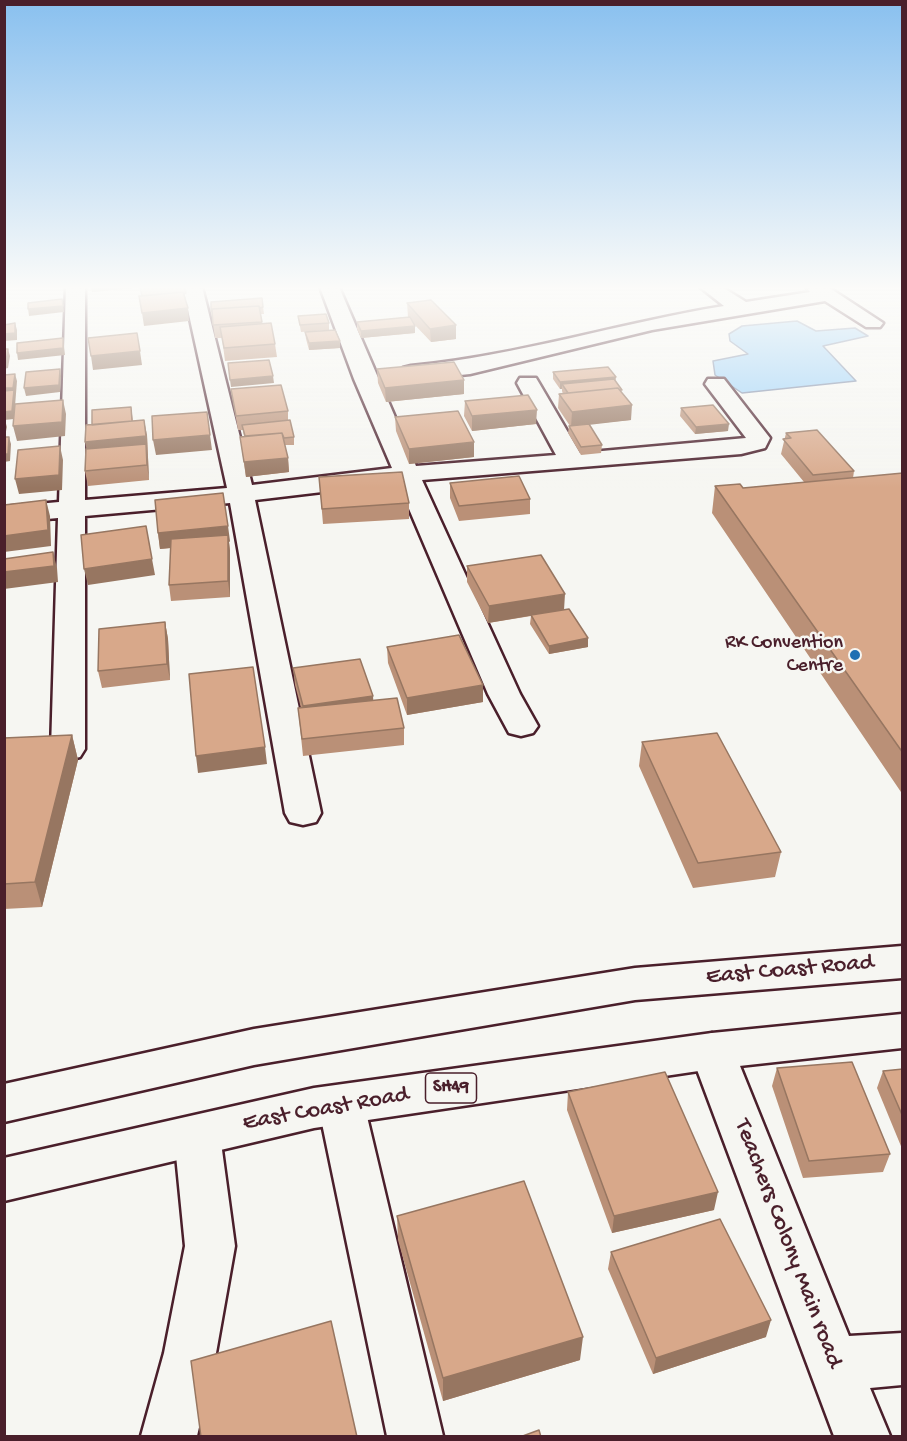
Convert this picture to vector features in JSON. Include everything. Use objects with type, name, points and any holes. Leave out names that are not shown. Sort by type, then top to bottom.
[{"type":"street","points":[[68,749],[67,646],[74,354]]},
{"type":"street","points":[[208,354],[241,494],[303,813]]},
{"type":"street","points":[[355,354],[504,694],[521,726]]},
{"type":"street","points":[[365,379],[470,367],[530,354]]},
{"type":"street","points":[[528,383],[572,461]]},
{"type":"street","points":[[4,516],[241,494],[408,474],[741,447],[756,442],[758,438],[754,431],[716,384]]},
{"type":"street","name":"East Coast Road","points":[[4,1103],[254,1047],[635,984],[903,962]]},
{"type":"street","name":"East Coast Road","points":[[4,1180],[314,1108],[712,1051],[903,1031]]},
{"type":"street","name":"Teachers Colony Main road","points":[[712,1051],[861,1437]]},
{"type":"street","points":[[341,1104],[416,1437]]},
{"type":"street","points":[[169,1437],[190,1353],[210,1246],[197,1135]]},
{"type":"street","points":[[834,1364],[903,1359]]},
{"type":"water","points":[[747,354],[831,354],[856,381],[742,393],[715,375],[713,361]]},
{"type":"building","points":[[269,360],[273,376],[230,380],[228,363]]},
{"type":"building","points":[[454,362],[464,380],[385,388],[377,369]]},
{"type":"building","points":[[608,367],[616,377],[560,382],[553,372]]},
{"type":"building","points":[[60,369],[59,385],[24,388],[26,372]]},
{"type":"building","points":[[15,374],[13,388],[4,388],[4,375]]},
{"type":"building","points":[[614,379],[622,390],[618,388],[568,393],[562,384]]},
{"type":"building","points":[[281,385],[288,411],[236,416],[231,389]]},
{"type":"building","points":[[618,388],[632,405],[572,412],[559,394]]},
{"type":"building","points":[[14,390],[12,411],[4,412],[4,391]]},
{"type":"building","points":[[528,395],[537,410],[472,416],[465,401]]},
{"type":"building","points":[[63,400],[62,422],[13,426],[15,404]]},
{"type":"building","points":[[713,405],[729,424],[696,427],[681,408]]},
{"type":"building","points":[[131,407],[132,421],[92,425],[92,410]]},
{"type":"building","points":[[458,411],[474,442],[409,449],[395,417]]},
{"type":"building","points":[[207,412],[210,435],[153,440],[152,416]]},
{"type":"building","points":[[144,420],[146,436],[85,442],[86,425]]},
{"type":"building","points":[[290,420],[294,437],[284,438],[282,433],[245,436],[242,425]]},
{"type":"building","points":[[589,424],[602,445],[581,447],[569,426]]},
{"type":"building","points":[[817,430],[854,471],[813,475],[783,439],[791,438],[786,433]]},
{"type":"building","points":[[282,433],[288,458],[244,462],[240,437]]},
{"type":"building","points":[[4,437],[9,437],[8,454],[4,454]]},
{"type":"building","points":[[146,444],[147,465],[85,471],[86,449]]},
{"type":"building","points":[[60,446],[59,475],[15,479],[18,450]]},
{"type":"building","points":[[402,472],[409,503],[322,509],[319,477]]},
{"type":"building","name":"RK Convention Centre","points":[[903,473],[903,753],[715,486],[740,484],[743,488]]},
{"type":"building","points":[[519,476],[530,499],[459,506],[450,483]]},
{"type":"building","points":[[223,493],[228,526],[158,533],[155,500]]},
{"type":"building","points":[[46,500],[48,530],[4,536],[4,505]]},
{"type":"building","points":[[146,526],[152,559],[84,569],[81,535]]},
{"type":"building","points":[[228,535],[228,581],[169,585],[171,539]]},
{"type":"building","points":[[53,552],[54,566],[4,572],[4,559]]},
{"type":"building","points":[[541,555],[565,594],[489,606],[467,566]]},
{"type":"building","points":[[569,609],[588,638],[549,646],[531,615]]},
{"type":"building","points":[[165,622],[167,664],[98,671],[99,629]]},
{"type":"building","points":[[459,635],[483,685],[407,698],[387,647]]},
{"type":"building","points":[[360,659],[373,696],[303,706],[293,668]]},
{"type":"building","points":[[253,667],[265,747],[196,756],[189,674]]},
{"type":"building","points":[[397,698],[404,728],[302,739],[298,708]]},
{"type":"building","points":[[717,733],[781,852],[698,863],[642,742]]},
{"type":"building","points":[[72,735],[35,882],[4,884],[4,738]]},
{"type":"building","points":[[852,1062],[890,1154],[809,1161],[777,1068]]},
{"type":"building","points":[[903,1069],[903,1117],[883,1071]]},
{"type":"building","points":[[665,1072],[718,1192],[614,1216],[568,1092]]},
{"type":"building","points":[[524,1181],[583,1337],[443,1378],[397,1216]]},
{"type":"building","points":[[720,1219],[771,1320],[656,1358],[611,1252]]},
{"type":"building","points":[[331,1321],[357,1437],[201,1437],[191,1361]]},
{"type":"building","points":[[539,1430],[541,1437],[520,1437]]},
{"type":"place","name":"RK Convention Centre","points":[[855,655]]}]
